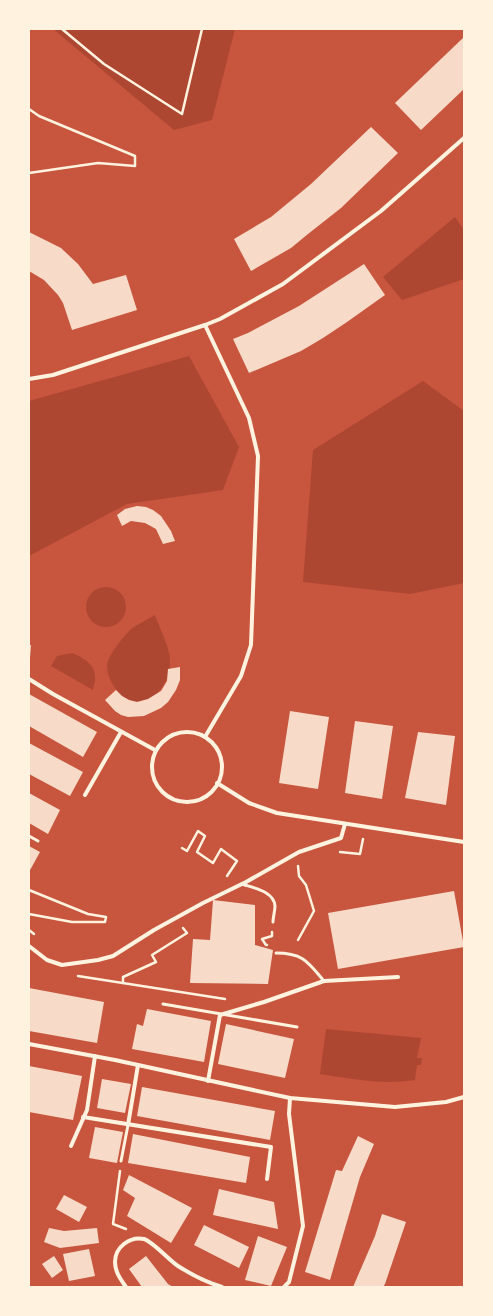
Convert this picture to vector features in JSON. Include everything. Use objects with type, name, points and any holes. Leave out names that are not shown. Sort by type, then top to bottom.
[{"type":"street","points":[[29,379],[53,375],[220,319],[283,284],[381,211],[464,138]]},
{"type":"street","points":[[205,325],[249,418],[258,456],[251,646],[241,676],[205,737]]},
{"type":"street","points":[[29,679],[53,694],[155,750]]},
{"type":"street","points":[[84,795],[121,732]]},
{"type":"street","points":[[185,732],[195,733],[205,737],[214,745],[220,755],[222,767],[217,783],[204,797],[194,801],[182,801],[170,798],[161,790],[154,780],[152,769],[155,750],[165,739],[175,734],[185,732]]},
{"type":"street","points":[[217,783],[249,803],[277,813],[464,842]]},
{"type":"street","points":[[29,946],[47,960],[62,964],[98,960],[113,956],[154,930],[299,852],[341,838],[345,824]]},
{"type":"street","points":[[208,1081],[220,1015],[264,1002],[324,981],[398,977]]},
{"type":"street","points":[[29,1044],[95,1056],[290,1098],[395,1107],[446,1102],[464,1097]]},
{"type":"street","points":[[71,1146],[86,1110],[95,1056]]},
{"type":"street","points":[[128,1125],[138,1065]]},
{"type":"street","points":[[284,1287],[289,1282],[303,1226],[289,1114],[290,1098]]},
{"type":"street","points":[[83,1118],[271,1147],[267,1179]]},
{"type":"street","points":[[126,1287],[119,1278],[115,1262],[120,1248],[133,1239],[146,1239],[177,1266],[204,1281],[222,1287]]},
{"type":"lane","points":[[29,836],[38,841]]},
{"type":"lane","points":[[242,884],[267,893],[272,899],[275,904],[273,922]]},
{"type":"lane","points":[[276,953],[286,953],[303,958],[324,981]]},
{"type":"lane","points":[[163,1004],[296,1028]]},
{"type":"lane","points":[[122,1161],[128,1125]]},
{"type":"path","points":[[62,29],[104,64],[182,114],[202,29]]},
{"type":"path","points":[[29,109],[39,116],[135,156],[136,166],[98,163],[29,173]]},
{"type":"path","points":[[339,852],[360,854],[365,827]]},
{"type":"path","points":[[182,848],[187,851],[198,831],[205,836],[197,852],[213,863],[221,849],[237,861],[221,886],[222,894]]},
{"type":"path","points":[[298,864],[299,876],[306,885],[314,910],[298,940]]},
{"type":"path","points":[[29,890],[88,914],[106,917],[105,922],[72,922],[29,914]]},
{"type":"path","points":[[123,983],[123,977],[156,962],[152,955],[186,933],[183,927],[188,923]]},
{"type":"path","points":[[72,976],[228,1000]]},
{"type":"path","points":[[113,1224],[122,1161]]},
{"type":"shaded area","points":[[53,29],[235,29],[212,120],[174,130]]},
{"type":"shaded area","points":[[455,217],[464,230],[464,279],[402,300],[383,277]]},
{"type":"shaded area","points":[[189,356],[239,447],[223,490],[127,504],[29,556],[29,401]]},
{"type":"shaded area","points":[[423,381],[464,411],[464,583],[410,594],[303,582],[313,450]]},
{"type":"shaded area","points":[[106,587],[114,589],[120,593],[124,599],[126,607],[124,615],[120,621],[114,625],[106,627],[98,625],[92,621],[88,615],[86,607],[88,599],[92,593],[98,589]]},
{"type":"shaded area","points":[[155,615],[169,653],[169,672],[164,684],[157,693],[148,699],[138,701],[128,699],[118,692],[110,679],[107,663],[121,640],[131,629]]},
{"type":"shaded area","points":[[72,653],[84,659],[93,668],[95,679],[93,690],[51,666],[57,656]]},
{"type":"shaded area","points":[[326,1029],[421,1038],[417,1058],[422,1058],[421,1065],[417,1065],[415,1080],[379,1082],[320,1074]]},
{"type":"building","points":[[464,37],[464,89],[421,130],[395,103]]},
{"type":"building","points":[[371,127],[398,153],[341,208],[291,248],[251,271],[234,239],[271,217],[311,184]]},
{"type":"building","points":[[29,232],[61,248],[78,264],[93,284],[126,275],[137,310],[72,330],[63,303],[58,295],[44,280],[29,271]]},
{"type":"building","points":[[364,264],[385,295],[323,338],[301,351],[249,373],[233,339],[248,333],[299,306]]},
{"type":"building","points":[[137,506],[146,507],[161,516],[171,531],[175,541],[163,544],[156,529],[145,523],[131,521],[122,526],[117,515],[125,509]]},
{"type":"building","points":[[29,645],[31,645],[30,658],[29,658]]},
{"type":"building","points":[[180,667],[180,680],[176,690],[168,702],[161,708],[144,716],[128,717],[121,715],[105,700],[116,690],[129,700],[137,702],[148,699],[161,691],[167,681],[168,669]]},
{"type":"building","points":[[29,694],[97,732],[83,757],[29,726]]},
{"type":"building","points":[[290,711],[329,717],[318,789],[279,783]]},
{"type":"building","points":[[355,721],[393,726],[382,799],[345,793]]},
{"type":"building","points":[[418,732],[455,736],[446,805],[405,798]]},
{"type":"building","points":[[29,743],[83,772],[70,796],[29,774]]},
{"type":"building","points":[[29,793],[60,810],[48,834],[29,823]]},
{"type":"building","points":[[29,846],[40,852],[29,872]]},
{"type":"building","points":[[454,891],[464,947],[338,969],[328,913]]},
{"type":"building","points":[[213,900],[255,905],[255,945],[273,950],[268,984],[190,983],[193,939],[210,940]]},
{"type":"building","points":[[29,988],[104,1002],[97,1043],[29,1031]]},
{"type":"building","points":[[147,1009],[211,1021],[204,1062],[132,1049],[137,1024],[143,1026]]},
{"type":"building","points":[[226,1024],[294,1039],[285,1078],[218,1064]]},
{"type":"building","points":[[29,1066],[82,1076],[73,1120],[29,1112]]},
{"type":"building","points":[[102,1079],[131,1084],[125,1113],[97,1108]]},
{"type":"building","points":[[142,1087],[275,1111],[270,1140],[137,1116]]},
{"type":"building","points":[[95,1127],[123,1132],[117,1163],[89,1158]]},
{"type":"building","points":[[133,1134],[250,1157],[246,1183],[128,1163]]},
{"type":"building","points":[[358,1136],[374,1144],[360,1177],[330,1280],[305,1272],[336,1170],[342,1171]]},
{"type":"building","points":[[129,1175],[192,1208],[171,1243],[127,1216],[135,1198],[123,1190]]},
{"type":"building","points":[[219,1189],[274,1202],[278,1229],[213,1215]]},
{"type":"building","points":[[64,1195],[87,1207],[79,1222],[56,1209]]},
{"type":"building","points":[[382,1214],[406,1222],[385,1284],[383,1287],[353,1287],[375,1236]]},
{"type":"building","points":[[204,1225],[249,1247],[239,1268],[194,1245]]},
{"type":"building","points":[[49,1228],[64,1231],[97,1228],[99,1243],[60,1248],[44,1242]]},
{"type":"building","points":[[258,1236],[287,1247],[271,1286],[245,1280]]},
{"type":"building","points":[[89,1249],[95,1276],[69,1281],[63,1254]]},
{"type":"building","points":[[54,1256],[63,1270],[52,1278],[42,1264]]},
{"type":"building","points":[[146,1256],[168,1284],[173,1287],[142,1287],[129,1269]]}]
